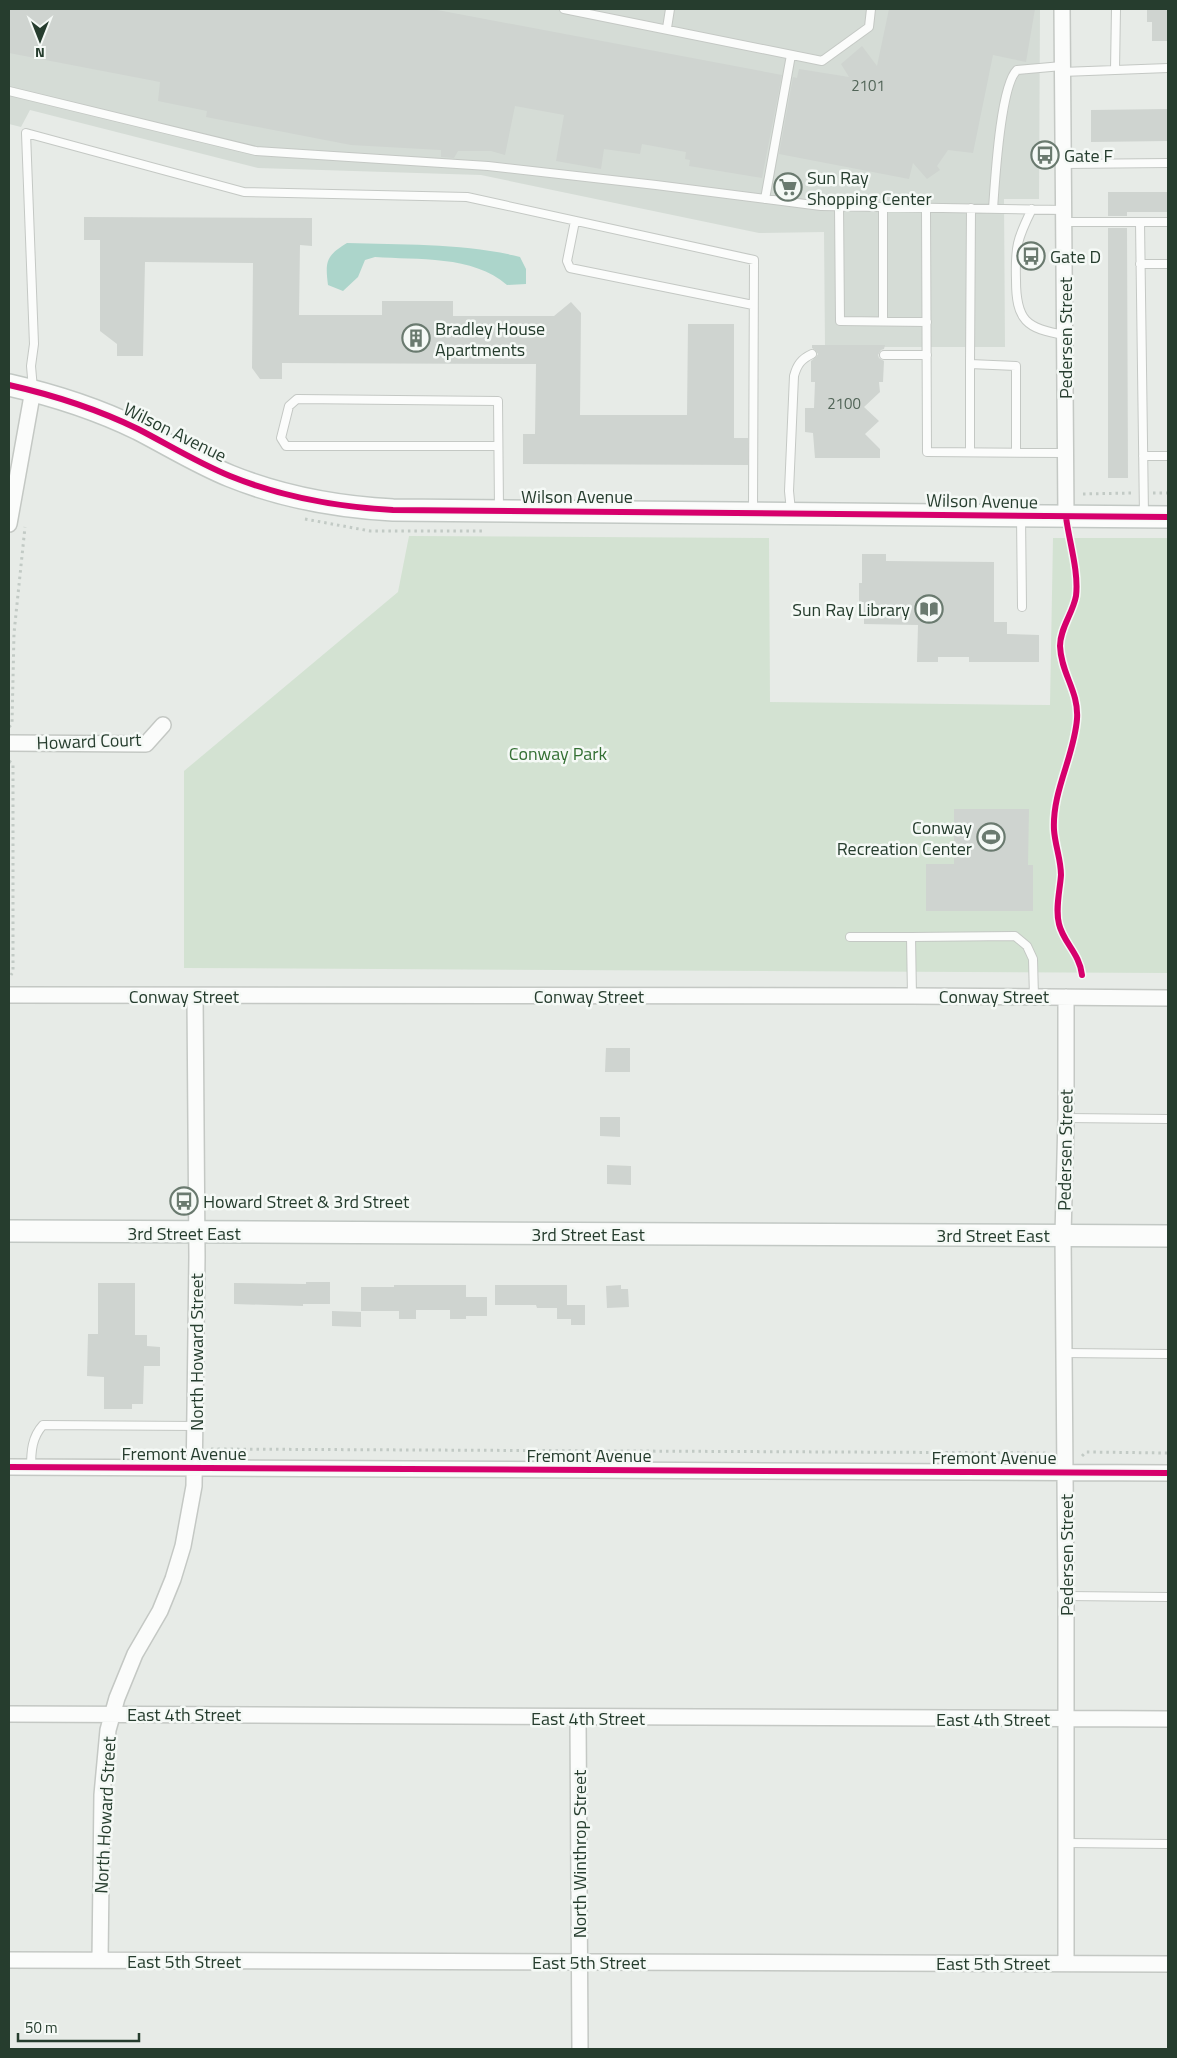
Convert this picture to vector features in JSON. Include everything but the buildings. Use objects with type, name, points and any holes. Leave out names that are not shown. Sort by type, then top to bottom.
[{"type":"street","name":"Pedersen Street","points":[[1062,9],[1066,517]]},
{"type":"street","name":"Wilson Avenue","points":[[9,385],[33,390],[88,408],[137,429],[218,471],[271,491],[311,501],[358,508],[393,510],[1168,517]]},
{"type":"street","points":[[9,524],[33,390]]},
{"type":"street","name":"Howard Court","points":[[9,743],[146,744],[163,725]]},
{"type":"street","name":"Conway Street","points":[[9,995],[1034,996],[1168,998]]},
{"type":"street","name":"North Howard Street","points":[[100,1960],[102,1795],[107,1739],[112,1714],[135,1654],[160,1611],[173,1579],[191,1510],[196,1426],[195,996]]},
{"type":"street","name":"Pedersen Street","points":[[1066,997],[1066,1118],[1063,1235],[1066,1472],[1066,1963]]},
{"type":"street","name":"3rd Street East","points":[[9,1231],[1168,1236]]},
{"type":"street","name":"Fremont Avenue","points":[[9,1468],[1168,1473]]},
{"type":"street","name":"East 4th Street","points":[[9,1714],[578,1718],[1168,1719]]},
{"type":"street","name":"North Winthrop Street","points":[[578,1718],[580,2049]]},
{"type":"street","name":"East 5th Street","points":[[9,1960],[1168,1964]]},
{"type":"lane","points":[[564,9],[581,10],[822,61],[869,26],[872,9]]},
{"type":"lane","points":[[666,28],[670,9]]},
{"type":"lane","points":[[1115,70],[1116,9]]},
{"type":"lane","points":[[765,199],[791,55]]},
{"type":"lane","points":[[993,208],[997,148],[1010,80],[1017,70],[1168,68]]},
{"type":"lane","points":[[9,92],[256,151],[488,166],[821,206],[1032,209],[1065,216],[1140,222],[1168,222]]},
{"type":"lane","points":[[33,390],[31,366],[34,344],[26,133],[244,192],[467,197],[754,260],[753,512]]},
{"type":"lane","points":[[1064,164],[1168,163]]},
{"type":"lane","points":[[839,206],[840,321],[926,322]]},
{"type":"lane","points":[[883,207],[883,321]]},
{"type":"lane","points":[[926,208],[927,452],[1065,453]]},
{"type":"lane","points":[[970,452],[971,208]]},
{"type":"lane","points":[[1032,209],[1017,241],[1015,252],[1017,307],[1022,316],[1038,329],[1066,335]]},
{"type":"lane","points":[[575,221],[567,261],[570,268],[753,304]]},
{"type":"lane","points":[[1140,222],[1144,517]]},
{"type":"lane","points":[[1140,264],[1168,264]]},
{"type":"lane","points":[[791,513],[789,491],[794,376],[796,366],[803,358],[812,354]]},
{"type":"lane","points":[[884,354],[927,355]]},
{"type":"lane","points":[[970,364],[1016,366],[1016,452]]},
{"type":"lane","points":[[498,446],[286,446],[281,438],[289,406],[297,399],[498,401],[499,511]]},
{"type":"lane","points":[[1143,456],[1168,456]]},
{"type":"lane","points":[[1021,516],[1022,607]]},
{"type":"lane","points":[[850,937],[1015,936],[1028,946],[1033,959],[1034,996]]},
{"type":"lane","points":[[911,937],[912,996]]},
{"type":"lane","points":[[1066,1118],[1168,1119]]},
{"type":"lane","points":[[1064,1353],[1168,1354]]},
{"type":"lane","points":[[31,1468],[32,1447],[37,1432],[43,1425],[196,1426]]},
{"type":"lane","points":[[1066,1596],[1168,1597]]},
{"type":"lane","points":[[1067,1843],[1168,1844]]},
{"type":"path","points":[[1083,494],[1168,493]]},
{"type":"path","points":[[9,727],[12,724],[14,633],[25,520]]},
{"type":"path","points":[[9,761],[12,764],[13,774],[13,972],[11,975]]},
{"type":"path","points":[[211,1449],[1046,1453],[1052,1456]]},
{"type":"path","points":[[1082,1456],[1086,1452],[1168,1453]]},
{"type":"shaded area","name":"Sun Ray Shopping Center","points":[[9,9],[1040,9],[1039,199],[1004,199],[1005,347],[825,347],[824,232],[759,233],[481,175],[258,168],[30,110],[21,127],[9,124]]},
{"type":"shaded area","points":[[347,243],[456,247],[499,252],[520,257],[526,269],[526,284],[507,285],[493,275],[478,268],[461,264],[426,259],[375,257],[365,260],[358,277],[343,291],[328,285],[327,265],[331,256]]},
{"type":"green space","name":"Conway Park","points":[[409,536],[769,538],[770,702],[1050,705],[1053,538],[1168,538],[1168,973],[184,968],[184,771],[398,592]]},
{"type":"cycle path","points":[[9,385],[42,393],[107,415],[230,476],[270,490],[310,500],[351,506],[393,510],[1168,517]]},
{"type":"cycle path","points":[[1066,517],[1077,587],[1076,596],[1062,633],[1060,646],[1063,665],[1073,691],[1077,719],[1072,747],[1056,802],[1054,830],[1061,869],[1058,906],[1059,924],[1064,937],[1075,954],[1082,975]]},
{"type":"cycle path","points":[[9,1467],[1168,1473]]},
{"type":"place","name":"Gate F","points":[[1045,155]]},
{"type":"place","name":"Sun Ray Shopping Center","points":[[788,187]]},
{"type":"place","name":"Gate D","points":[[1031,256]]},
{"type":"place","name":"Bradley House Apartments","points":[[416,338]]},
{"type":"place","name":"Sun Ray Library","points":[[929,609]]},
{"type":"place","name":"Conway Recreation Center","points":[[991,837]]},
{"type":"place","name":"Howard Street & 3rd Street","points":[[184,1201]]}]
